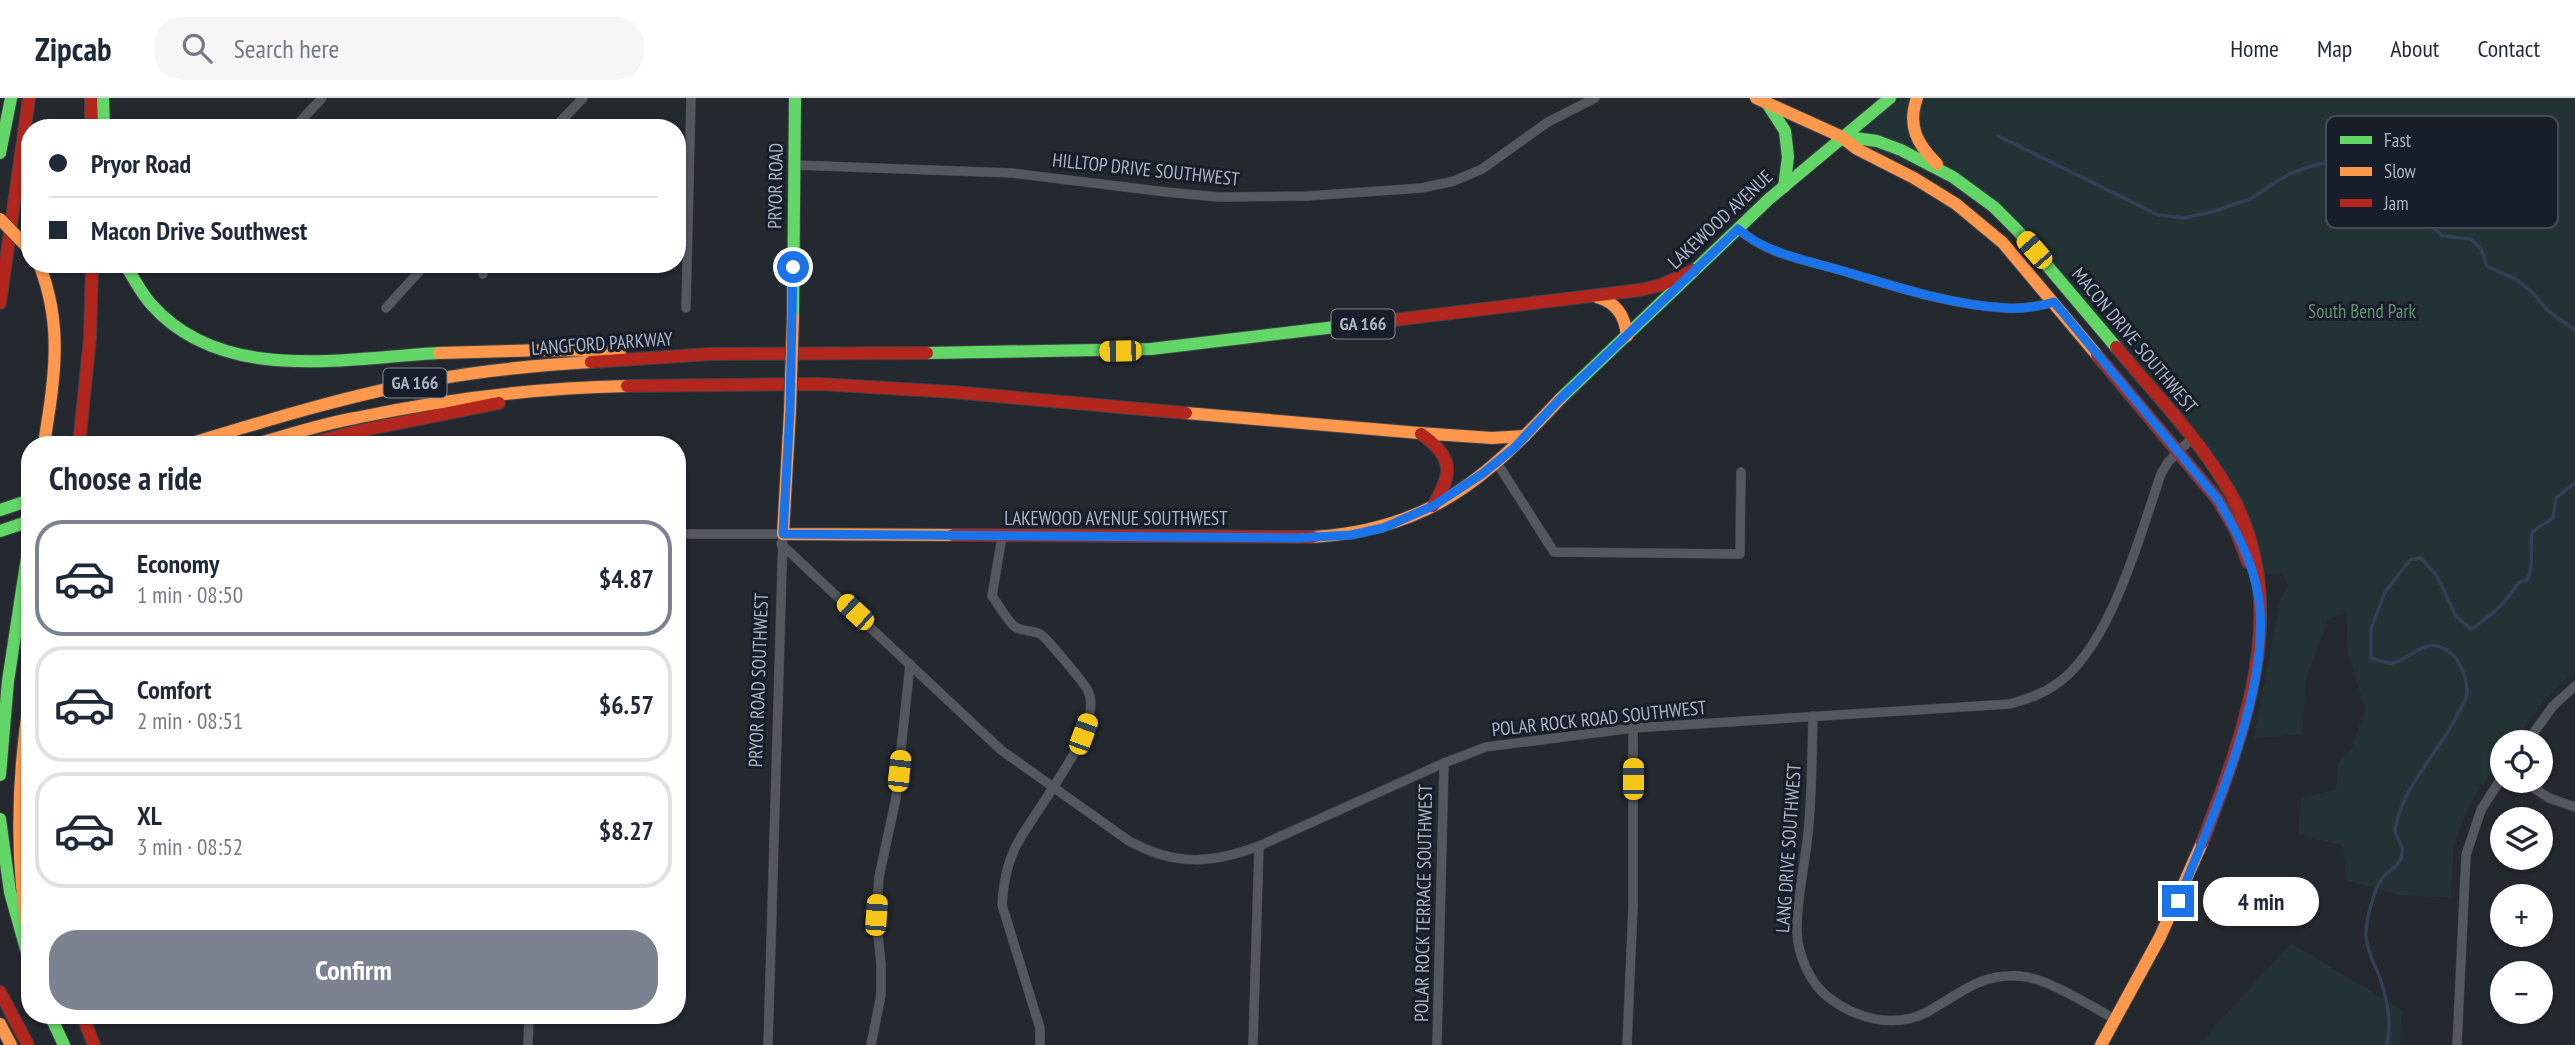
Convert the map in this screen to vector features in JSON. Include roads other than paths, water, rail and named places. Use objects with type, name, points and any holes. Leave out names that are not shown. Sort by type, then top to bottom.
[{"type":"main road","points":[[0,153],[10,98]]},
{"type":"main road","points":[[26,119],[29,98]]},
{"type":"main road","points":[[91,98],[91,119]]},
{"type":"main road","points":[[103,98],[104,119]]},
{"type":"main road","name":"PRYOR ROAD","points":[[793,317],[795,98]]},
{"type":"main road","name":"LAKEWOOD AVENUE","points":[[1525,436],[1559,400],[1738,229],[1840,136],[1890,98]]},
{"type":"main road","points":[[1917,98],[1911,116],[1914,137],[1923,150],[1953,177]]},
{"type":"main road","points":[[1761,100],[1840,136]]},
{"type":"main road","points":[[1761,100],[1785,131],[1788,157],[1784,187]]},
{"type":"main road","name":"MACON DRIVE SOUTHWEST","points":[[1840,136],[1877,141],[1901,150],[1953,177],[1977,192],[2017,230],[2221,476],[2237,505],[2252,547],[2258,574],[2260,644],[2255,678],[2239,737],[2218,802],[2178,901],[2101,1045]]},
{"type":"main road","name":"MACON DRIVE SOUTHWEST","points":[[1840,136],[1857,149],[1914,178],[1956,204],[2003,243],[2218,500],[2236,531],[2258,593]]},
{"type":"main road","points":[[0,303],[21,155]]},
{"type":"main road","points":[[0,219],[21,241]]},
{"type":"main road","name":"GA 166","points":[[1595,296],[1647,289],[1695,270]]},
{"type":"main road","points":[[42,273],[51,297],[57,340],[45,436]]},
{"type":"main road","points":[[80,436],[90,338],[92,273]]},
{"type":"main road","points":[[130,273],[152,304],[180,329],[215,348],[260,360],[332,360],[559,348],[710,355]]},
{"type":"main road","points":[[1595,296],[1609,300],[1620,310],[1627,327],[1627,336]]},
{"type":"main road","name":"LANGFORD PARKWAY","points":[[216,436],[334,401],[440,378],[560,364],[710,355],[1028,353],[1151,349],[1595,296]]},
{"type":"main road","name":"PRYOR ROAD SOUTHWEST","points":[[782,539],[793,317]]},
{"type":"main road","name":"GA 166","points":[[283,436],[400,408],[473,396],[574,387],[819,384],[966,393],[1419,433]]},
{"type":"main road","points":[[339,436],[574,387]]},
{"type":"main road","points":[[1419,433],[1487,438],[1525,436]]},
{"type":"main road","points":[[1419,433],[1437,444],[1448,460],[1447,480],[1433,506]]},
{"type":"main road","name":"LAKEWOOD AVENUE SOUTHWEST","points":[[782,539],[1337,536],[1383,528],[1433,506],[1497,463],[1525,436]]},
{"type":"main road","points":[[0,510],[21,503]]},
{"type":"main road","points":[[0,531],[21,524]]},
{"type":"main road","points":[[0,775],[8,681],[21,596]]},
{"type":"main road","points":[[21,762],[18,833],[21,887]]},
{"type":"main road","points":[[0,819],[10,900],[21,935]]},
{"type":"main road","points":[[0,992],[28,1045]]},
{"type":"main road","points":[[0,1024],[11,1045]]},
{"type":"main road","points":[[54,1024],[64,1045]]},
{"type":"main road","points":[[86,1024],[94,1045]]},
{"type":"street","points":[[302,119],[322,98]]},
{"type":"street","points":[[563,119],[583,98]]},
{"type":"street","points":[[686,308],[691,98]]},
{"type":"street","name":"HILLTOP DRIVE SOUTHWEST","points":[[794,165],[1012,173],[1218,197],[1307,196],[1422,188],[1454,181],[1482,169],[1548,122],[1595,98]]},
{"type":"street","points":[[1738,229],[1756,241],[1789,256],[1922,294],[2007,308],[2035,308],[2054,302]]},
{"type":"street","points":[[386,308],[418,273]]},
{"type":"street","name":"POLAR ROCK ROAD SOUTHWEST","points":[[782,539],[1002,750],[1129,841],[1163,856],[1211,860],[1233,856],[1259,846],[1444,763],[1486,747],[1633,728],[2010,704],[2034,697],[2056,685],[2080,660],[2105,622],[2119,592],[2161,474],[2168,462],[2192,438]]},
{"type":"street","points":[[1497,463],[1554,552],[1741,554],[1741,472]]},
{"type":"street","name":"LAKEWOOD AVENUE SOUTHWEST","points":[[686,534],[782,539]]},
{"type":"street","points":[[1002,537],[992,596],[1015,628],[1042,634],[1089,692],[1091,713],[1055,788],[1015,847],[1007,870],[1003,896],[1002,905],[1040,1028],[1040,1045]]},
{"type":"street","name":"PRYOR ROAD SOUTHWEST","points":[[768,1045],[782,539]]},
{"type":"street","points":[[871,1045],[881,995],[876,915],[878,877],[897,798],[910,664]]},
{"type":"street","points":[[2536,730],[2553,706],[2575,686]]},
{"type":"street","name":"LANG DRIVE SOUTHWEST","points":[[1813,716],[1810,821],[1797,931],[1805,965],[1823,993],[1841,1007],[1858,1015],[1877,1020],[1896,1020],[1927,1012],[1978,982],[2000,976],[2020,976],[2035,978],[2115,1019]]},
{"type":"street","points":[[1627,1045],[1633,907],[1633,728]]},
{"type":"street","name":"POLAR ROCK TERRACE SOUTHWEST","points":[[1437,1045],[1444,763]]},
{"type":"street","points":[[2458,1045],[2466,855],[2481,810],[2492,793]]},
{"type":"street","points":[[2542,793],[2575,807]]},
{"type":"street","points":[[1253,1045],[1259,846]]},
{"type":"street","points":[[528,1045],[529,1024]]},
{"type":"waterway","points":[[1998,136],[2158,215],[2184,218],[2250,199],[2289,174],[2326,163]]},
{"type":"waterway","points":[[2433,228],[2443,236],[2471,239],[2481,249],[2487,266],[2517,280],[2533,293],[2547,310],[2575,330]]},
{"type":"waterway","points":[[2387,1045],[2389,1028],[2385,994],[2367,942],[2366,931],[2373,897],[2385,875],[2401,858],[2402,849],[2395,829],[2404,801],[2446,735],[2466,699],[2467,689],[2459,662],[2453,655],[2435,645],[2427,646],[2391,663],[2371,658],[2371,629],[2385,592],[2410,560],[2421,558],[2437,576],[2456,616],[2471,629],[2478,624],[2503,603],[2518,583],[2527,580],[2531,569],[2532,532],[2553,518],[2556,498],[2575,483]]},
{"type":"park label","name":"South Bend Park","points":[[2362,311]]}]
